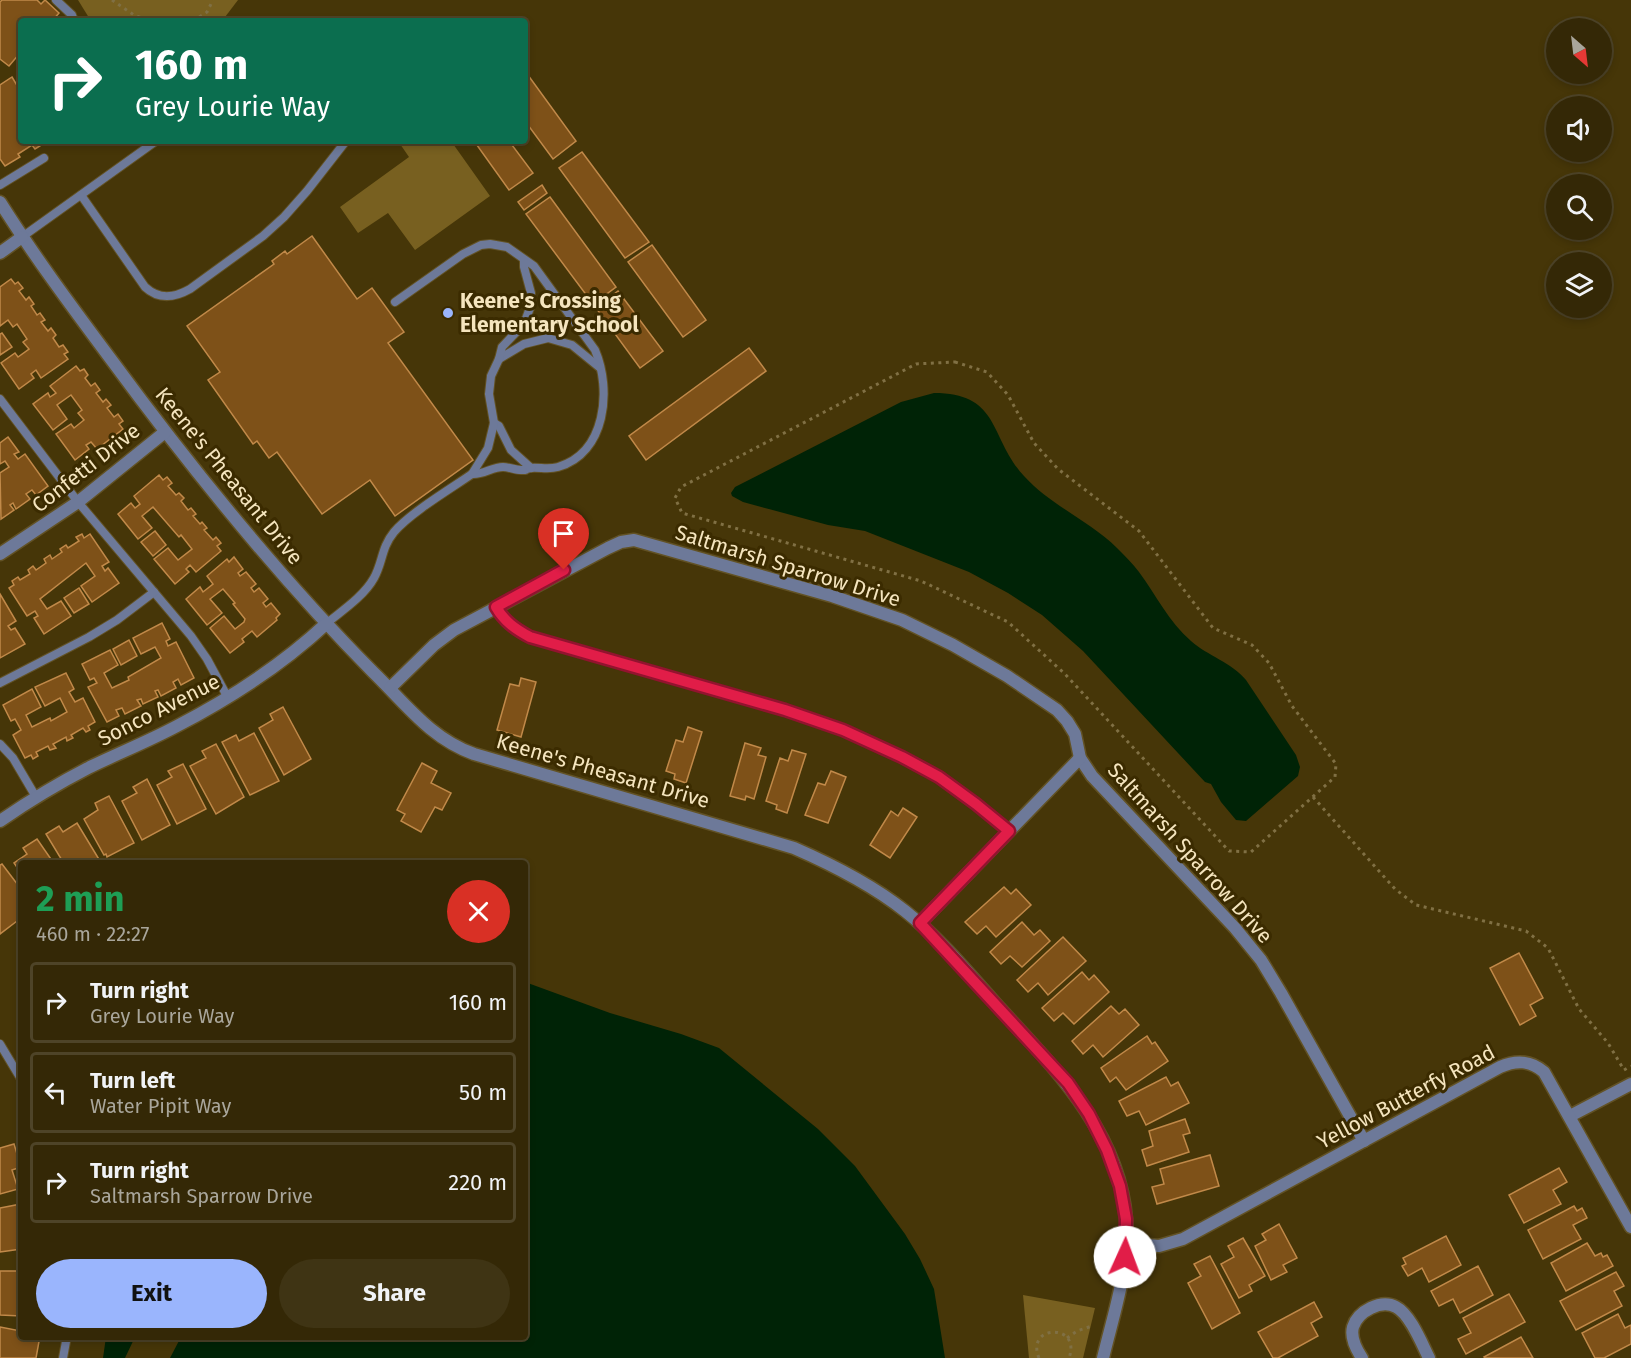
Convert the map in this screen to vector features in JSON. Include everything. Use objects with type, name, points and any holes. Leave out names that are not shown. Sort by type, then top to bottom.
[{"type":"street","name":"Keene's Pheasant Drive","points":[[0,202],[22,237],[165,432],[241,525],[327,623],[429,729],[459,749],[794,848],[863,882],[920,923],[1068,1083],[1099,1132],[1114,1168],[1126,1219],[1122,1282],[1103,1358]]},
{"type":"street","points":[[0,253],[22,237]]},
{"type":"street","name":"Confetti Drive","points":[[0,554],[78,502],[165,432]]},
{"type":"street","name":"Saltmarsh Sparrow Drive","points":[[390,688],[444,637],[608,548],[621,542],[634,540],[832,596],[902,620],[953,645],[1007,676],[1057,710],[1067,721],[1075,734],[1080,758],[1092,776],[1235,928],[1261,960],[1364,1142]]},
{"type":"street","name":"Sonco Avenue","points":[[0,821],[87,769],[177,726],[228,698],[279,664],[327,623]]},
{"type":"street","points":[[920,923],[1080,758]]},
{"type":"street","name":"Yellow Butterfy Road","points":[[1126,1243],[1159,1245],[1183,1239],[1500,1067],[1519,1062],[1529,1062],[1544,1072],[1631,1227]]},
{"type":"street","points":[[1570,1116],[1631,1084]]},
{"type":"street","points":[[1362,1358],[1353,1342],[1353,1327],[1362,1314],[1370,1308],[1388,1304],[1395,1306],[1407,1317],[1429,1358]]},
{"type":"lane","points":[[56,0],[73,18]]},
{"type":"lane","points":[[22,237],[152,144]]},
{"type":"lane","points":[[81,195],[136,275],[151,292],[159,296],[175,296],[190,289],[263,236],[307,191],[344,144]]},
{"type":"lane","points":[[0,185],[44,158]]},
{"type":"lane","points":[[395,302],[463,254],[481,245],[507,246],[534,266],[595,350],[604,385],[603,403],[599,424],[591,442],[579,457],[570,463],[551,469],[531,468],[519,471],[505,467],[472,474]]},
{"type":"lane","points":[[327,623],[368,587],[375,576],[383,549],[401,525],[472,474],[488,448],[494,423],[489,394],[491,376],[500,359],[502,346],[519,330],[530,308],[531,293],[524,260]]},
{"type":"lane","points":[[500,359],[524,344],[548,338],[572,345],[599,367]]},
{"type":"lane","points":[[0,399],[3,410],[200,649],[228,698]]},
{"type":"lane","points":[[494,423],[499,426],[511,450],[531,468]]},
{"type":"lane","points":[[0,683],[89,637],[117,620],[154,592]]},
{"type":"lane","points":[[496,607],[509,624],[530,637],[806,717],[862,738],[939,777],[1009,831]]},
{"type":"lane","points":[[0,744],[10,753],[36,798]]},
{"type":"lane","points":[[0,1044],[18,1074]]},
{"type":"lane","points":[[63,1358],[66,1340]]},
{"type":"path","points":[[112,0],[142,18]]},
{"type":"path","points":[[198,18],[207,12],[213,0]]},
{"type":"path","points":[[955,362],[987,372],[1008,395],[1034,442],[1058,469],[1139,531],[1213,628],[1251,645],[1269,663],[1292,706],[1336,764],[1335,777],[1313,797],[1251,852],[1229,851],[1065,674],[1008,622],[921,581],[682,513],[675,498],[681,487],[916,364],[955,362]]},
{"type":"path","points":[[1313,797],[1395,889],[1416,905],[1526,931],[1548,948],[1579,1009],[1608,1043],[1624,1070],[1631,1066]]},
{"type":"path","points":[[1067,1338],[1081,1329],[1092,1326]]},
{"type":"path","points":[[1039,1358],[1037,1345],[1045,1334],[1059,1332],[1067,1338],[1071,1346],[1069,1358]]},
{"type":"shaded area","points":[[78,0],[238,0],[224,18],[89,18]]},
{"type":"shaded area","points":[[400,144],[453,144],[490,196],[415,250],[388,213],[358,233],[340,207],[409,157]]},
{"type":"shaded area","points":[[934,393],[956,395],[983,409],[1013,462],[1024,476],[1046,496],[1095,529],[1117,548],[1139,572],[1183,634],[1233,668],[1246,680],[1296,755],[1300,767],[1298,776],[1246,821],[1236,820],[1221,802],[1211,784],[1205,782],[1083,651],[1042,615],[1008,593],[969,572],[865,531],[828,525],[743,502],[732,496],[731,493],[735,487],[901,402]]},
{"type":"shaded area","points":[[528,983],[610,1013],[719,1048],[818,1129],[855,1166],[905,1234],[920,1259],[934,1289],[945,1358],[170,1358],[179,1340],[528,1340]]},
{"type":"shaded area","points":[[1023,1295],[1095,1308],[1083,1358],[1029,1358]]},
{"type":"shaded area","points":[[105,1340],[134,1340],[125,1358],[103,1358]]},
{"type":"building","points":[[2,0],[37,0],[41,4],[45,0],[59,13],[55,18],[18,18],[18,55],[9,66],[0,59],[0,2]]},
{"type":"building","points":[[528,75],[576,141],[553,159],[528,125]]},
{"type":"building","points":[[12,77],[18,87],[18,144],[43,144],[35,149],[32,145],[18,154],[20,157],[5,166],[0,159],[0,85]]},
{"type":"building","points":[[476,144],[511,144],[533,173],[509,190]]},
{"type":"building","points":[[582,152],[649,242],[625,258],[559,168]]},
{"type":"building","points":[[542,185],[547,193],[524,210],[518,202]]},
{"type":"building","points":[[550,197],[616,287],[593,304],[526,214]]},
{"type":"building","name":"Keene's Crossing Elementary School","points":[[312,236],[357,299],[372,288],[404,332],[388,343],[473,460],[395,516],[370,480],[322,514],[277,452],[269,458],[257,441],[253,444],[208,380],[220,372],[187,326],[274,264],[272,261],[285,251],[287,254]]},
{"type":"building","points":[[652,245],[706,320],[683,337],[628,262]]},
{"type":"building","points":[[11,279],[23,288],[19,291],[26,300],[29,297],[34,304],[31,306],[37,315],[40,313],[45,320],[41,322],[48,331],[51,328],[56,335],[53,338],[59,347],[63,345],[68,352],[64,354],[68,359],[41,378],[36,370],[31,374],[34,378],[19,389],[1,363],[15,353],[18,357],[29,349],[23,342],[27,339],[17,324],[13,327],[8,320],[0,326],[0,287]]},
{"type":"building","points":[[618,291],[663,351],[640,368],[596,308]]},
{"type":"building","points":[[2,333],[12,347],[0,355],[0,334]]},
{"type":"building","points":[[749,348],[766,371],[646,460],[629,436]]},
{"type":"building","points":[[76,366],[80,371],[84,369],[88,375],[85,378],[91,386],[95,383],[100,390],[96,393],[103,402],[106,399],[111,405],[107,408],[114,417],[118,414],[123,421],[119,424],[123,429],[97,449],[91,442],[86,445],[89,449],[75,460],[56,434],[71,424],[74,428],[84,420],[78,413],[82,410],[71,395],[57,405],[67,419],[53,430],[33,404],[48,393],[50,397],[56,393],[50,386]]},
{"type":"building","points":[[8,437],[19,452],[14,454],[18,459],[25,454],[48,486],[36,495],[32,490],[26,494],[30,499],[16,509],[13,503],[10,505],[14,510],[1,519],[0,473],[9,467],[5,461],[0,464],[0,443]]},
{"type":"building","points":[[159,475],[163,480],[167,477],[172,483],[168,486],[176,495],[179,493],[184,498],[181,501],[188,510],[191,508],[196,514],[193,516],[207,528],[204,530],[213,540],[216,537],[221,543],[217,546],[221,551],[196,572],[190,565],[186,569],[189,572],[175,584],[154,559],[168,548],[178,560],[192,549],[181,535],[179,537],[153,507],[142,516],[152,528],[138,539],[118,514],[131,503],[135,508],[140,504],[134,496]]},
{"type":"building","points":[[155,531],[166,545],[153,556],[141,542]]},
{"type":"building","points":[[82,534],[84,538],[90,534],[109,562],[102,566],[105,571],[108,568],[119,583],[92,602],[81,586],[95,576],[86,563],[40,599],[47,609],[61,601],[71,616],[44,634],[34,618],[38,616],[35,611],[27,616],[9,588],[14,585],[12,581],[18,577],[20,580],[30,574],[28,570],[33,566],[36,570],[46,563],[44,559],[50,555],[52,559],[62,552],[60,549],[66,545],[68,548],[79,541],[76,537]]},
{"type":"building","points":[[234,557],[243,569],[238,573],[240,576],[246,572],[256,584],[251,588],[254,592],[259,588],[268,599],[263,603],[266,607],[271,603],[280,614],[277,620],[257,637],[252,631],[242,639],[244,642],[230,653],[210,628],[224,616],[235,629],[244,622],[245,619],[233,604],[235,603],[223,589],[210,599],[222,613],[207,625],[186,599],[200,587],[203,592],[213,584],[207,576],[227,559],[229,562]]},
{"type":"building","points":[[79,588],[89,604],[74,613],[64,598]]},
{"type":"building","points":[[0,594],[16,621],[8,626],[11,630],[15,628],[25,644],[0,658]]},
{"type":"building","points":[[162,623],[170,639],[166,641],[168,646],[176,642],[194,678],[181,685],[178,679],[173,682],[176,688],[161,696],[158,690],[155,691],[158,697],[143,704],[141,699],[137,700],[141,706],[125,714],[122,708],[116,710],[119,716],[107,722],[88,687],[97,683],[94,678],[90,680],[82,664],[110,650],[118,665],[104,673],[112,688],[129,680],[128,677],[161,658],[155,647],[141,654],[133,638]]},
{"type":"building","points":[[129,640],[137,656],[121,665],[113,649]]},
{"type":"building","points":[[66,673],[74,689],[69,692],[75,702],[83,698],[95,722],[88,726],[90,730],[86,732],[83,728],[71,735],[73,738],[67,741],[66,737],[53,744],[56,748],[50,750],[48,746],[36,752],[38,756],[33,759],[31,755],[25,758],[13,735],[21,730],[15,719],[11,721],[3,705],[32,689],[41,707],[26,715],[32,727],[50,718],[51,721],[67,712],[60,698],[45,706],[35,687]]},
{"type":"building","points":[[521,678],[536,682],[521,737],[497,730],[510,684],[519,686]]},
{"type":"building","points":[[283,707],[311,759],[284,775],[259,728],[273,720],[270,714]]},
{"type":"building","points":[[688,727],[702,732],[686,783],[674,779],[675,774],[666,771],[676,740],[683,742]]},
{"type":"building","points":[[254,733],[279,781],[250,795],[222,742],[236,735],[239,741]]},
{"type":"building","points":[[745,743],[761,748],[758,755],[766,757],[754,799],[746,796],[745,800],[730,796]]},
{"type":"building","points":[[216,744],[244,797],[216,814],[190,766],[206,758],[202,751]]},
{"type":"building","points":[[792,750],[806,754],[787,813],[776,809],[777,805],[766,801],[780,758],[788,761]]},
{"type":"building","points":[[422,763],[437,771],[431,783],[451,793],[442,810],[435,807],[421,832],[401,821],[405,814],[397,810]]},
{"type":"building","points":[[183,764],[206,809],[177,824],[157,785],[172,777],[168,771]]},
{"type":"building","points":[[831,771],[846,777],[828,823],[805,815],[818,783],[825,785]]},
{"type":"building","points":[[147,779],[170,825],[142,840],[122,801],[137,793],[133,787]]},
{"type":"building","points":[[109,796],[134,843],[107,857],[84,819],[98,810],[95,803]]},
{"type":"building","points":[[903,808],[917,817],[890,858],[870,845],[891,811],[898,816]]},
{"type":"building","points":[[77,823],[99,860],[62,860],[46,834],[59,826],[63,832]]},
{"type":"building","points":[[37,839],[52,860],[18,860],[27,854],[23,848]]},
{"type":"building","points":[[2,864],[18,885],[18,920],[0,934],[0,865]]},
{"type":"building","points":[[1004,887],[1011,894],[1016,889],[1031,905],[996,937],[986,926],[977,934],[965,922]]},
{"type":"building","points":[[1022,922],[1034,935],[1040,930],[1050,941],[1022,967],[1010,956],[1001,964],[990,952]]},
{"type":"building","points":[[1063,937],[1086,961],[1048,995],[1038,983],[1028,992],[1017,980]]},
{"type":"building","points":[[1519,953],[1543,998],[1530,1005],[1536,1016],[1520,1025],[1490,968]]},
{"type":"building","points":[[1082,972],[1089,980],[1094,975],[1109,992],[1074,1024],[1063,1013],[1054,1021],[1042,1008]]},
{"type":"building","points":[[1111,1006],[1119,1014],[1125,1009],[1139,1025],[1103,1057],[1093,1045],[1083,1054],[1072,1041]]},
{"type":"building","points":[[1147,1036],[1152,1044],[1155,1042],[1168,1061],[1126,1090],[1116,1077],[1110,1082],[1101,1068]]},
{"type":"building","points":[[1166,1077],[1171,1086],[1178,1082],[1189,1103],[1146,1125],[1139,1111],[1127,1116],[1119,1101]]},
{"type":"building","points":[[1185,1119],[1190,1133],[1183,1135],[1189,1152],[1147,1166],[1142,1150],[1153,1146],[1149,1131]]},
{"type":"building","points":[[14,1144],[18,1168],[12,1170],[18,1189],[0,1194],[0,1148]]},
{"type":"building","points":[[1210,1155],[1219,1186],[1157,1204],[1152,1187],[1164,1184],[1160,1169]]},
{"type":"building","points":[[1559,1168],[1567,1182],[1553,1190],[1561,1204],[1524,1223],[1509,1195]]},
{"type":"building","points":[[18,1205],[18,1249],[0,1252],[0,1208]]},
{"type":"building","points":[[1574,1206],[1577,1211],[1582,1208],[1587,1218],[1573,1225],[1581,1239],[1543,1259],[1528,1230]]},
{"type":"building","points":[[1279,1224],[1297,1258],[1283,1265],[1287,1272],[1271,1280],[1255,1246],[1266,1240],[1262,1234]]},
{"type":"building","points":[[1446,1236],[1461,1265],[1429,1282],[1422,1268],[1408,1276],[1402,1266],[1406,1264],[1403,1258]]},
{"type":"building","points":[[1243,1238],[1265,1276],[1249,1285],[1252,1291],[1239,1298],[1221,1264],[1234,1257],[1228,1246]]},
{"type":"building","points":[[1587,1243],[1595,1256],[1601,1253],[1603,1257],[1607,1255],[1613,1266],[1566,1291],[1551,1263]]},
{"type":"building","points":[[1210,1256],[1240,1313],[1212,1329],[1188,1283],[1201,1276],[1194,1264]]},
{"type":"building","points":[[1478,1266],[1493,1295],[1460,1313],[1453,1299],[1439,1306],[1431,1291]]},
{"type":"building","points":[[0,1271],[18,1271],[18,1316],[0,1315]]},
{"type":"building","points":[[1616,1272],[1624,1286],[1614,1291],[1622,1306],[1576,1330],[1560,1301]]},
{"type":"building","points":[[1509,1294],[1525,1322],[1466,1354],[1458,1339],[1471,1333],[1463,1318]]},
{"type":"building","points":[[1314,1302],[1322,1317],[1311,1323],[1318,1336],[1278,1358],[1273,1358],[1258,1332]]},
{"type":"building","points":[[1618,1314],[1625,1328],[1631,1325],[1631,1344],[1604,1358],[1595,1358],[1582,1333]]},
{"type":"building","points":[[0,1327],[18,1330],[18,1340],[39,1340],[36,1358],[0,1358]]},
{"type":"building","points":[[1521,1337],[1533,1358],[1484,1357]]},
{"type":"place","name":"Keene's Crossing Elementary School","points":[[448,313]]},
{"type":"route","points":[[564,570],[496,607],[501,616],[530,637],[806,717],[862,738],[939,777],[1009,831],[920,923],[1068,1083],[1080,1099],[1107,1150],[1120,1186],[1126,1219],[1125,1257]]}]
